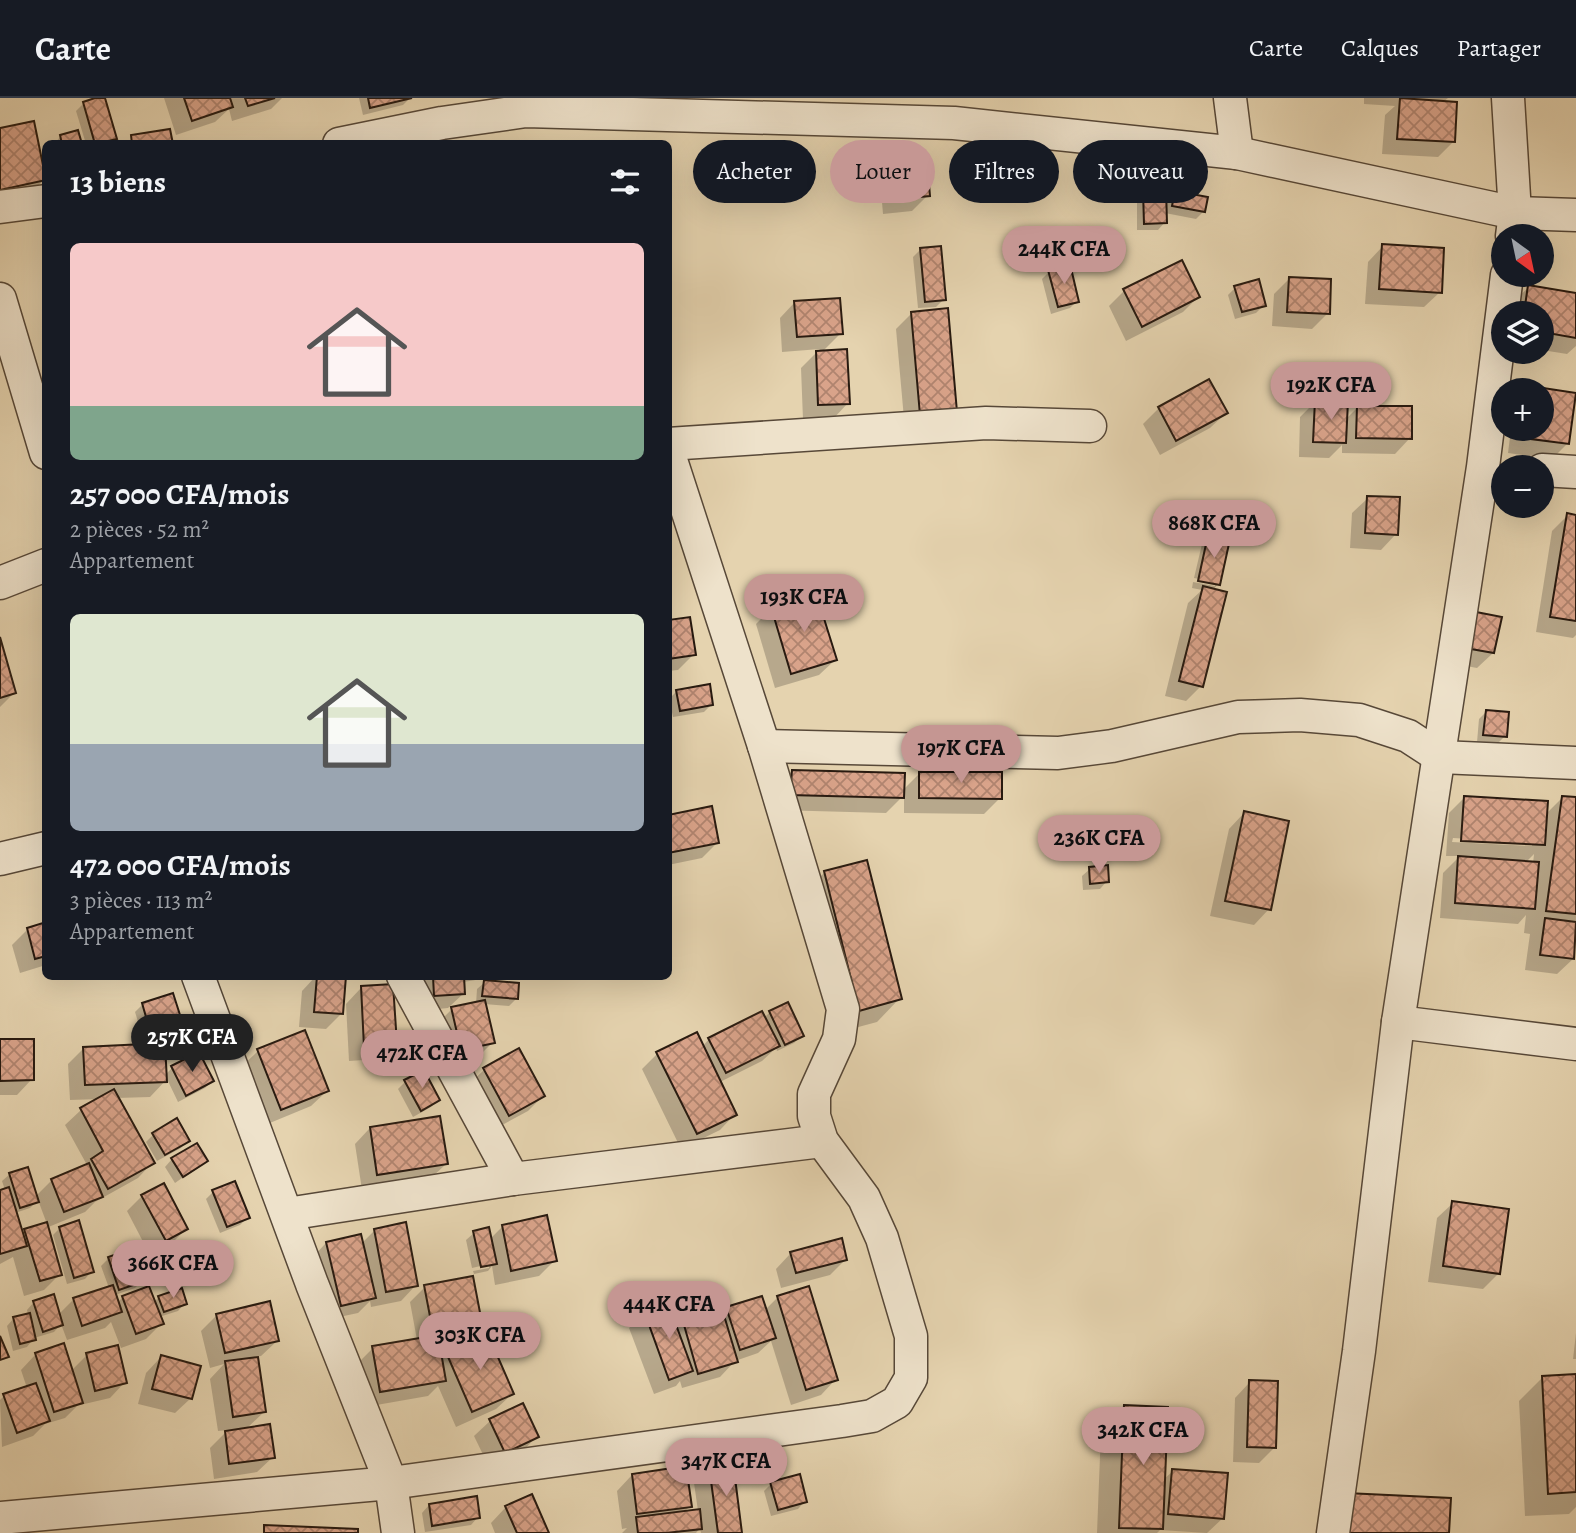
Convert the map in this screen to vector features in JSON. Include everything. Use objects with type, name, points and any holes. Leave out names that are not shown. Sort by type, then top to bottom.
[{"type":"street","points":[[1230,98],[1237,153]]},
{"type":"street","points":[[1508,98],[1513,224]]},
{"type":"street","points":[[359,140],[442,123],[526,111],[630,119],[952,110],[1237,153],[1509,224]]},
{"type":"street","points":[[0,207],[42,202]]},
{"type":"street","points":[[1519,224],[1576,215]]},
{"type":"street","points":[[1494,455],[1506,287]]},
{"type":"street","points":[[0,299],[42,440]]},
{"type":"street","points":[[672,444],[986,424],[1090,426]]},
{"type":"street","points":[[0,1518],[391,1483],[852,1420],[872,1416],[897,1402],[912,1378],[911,1336],[878,1228],[864,1198],[822,1141],[814,1116],[814,1094],[839,1038],[843,1009],[764,746],[672,463]]},
{"type":"street","points":[[1554,471],[1576,472]]},
{"type":"street","points":[[1333,1533],[1359,1351],[1398,1022],[1440,757],[1491,479]]},
{"type":"street","points":[[0,583],[42,567]]},
{"type":"street","points":[[764,746],[1058,753],[1112,746],[1238,717],[1300,715],[1359,720],[1408,736],[1440,757],[1576,763]]},
{"type":"street","points":[[0,859],[42,849]]},
{"type":"street","points":[[199,980],[312,1284],[391,1483],[398,1533]]},
{"type":"street","points":[[405,980],[513,1179]]},
{"type":"street","points":[[1398,1022],[1576,1044]]},
{"type":"street","points":[[287,1214],[513,1179],[822,1141]]},
{"type":"building","points":[[105,98],[117,139],[94,140],[83,102]]},
{"type":"building","points":[[184,98],[230,98],[233,107],[192,121]]},
{"type":"building","points":[[245,98],[275,98],[248,106]]},
{"type":"building","points":[[368,98],[412,98],[370,108]]},
{"type":"building","points":[[1400,98],[1457,102],[1455,142],[1397,139]]},
{"type":"building","points":[[34,121],[42,160],[42,181],[0,190],[0,128]]},
{"type":"building","points":[[170,129],[172,140],[132,140],[131,135]]},
{"type":"building","points":[[78,130],[81,140],[61,140],[60,135]]},
{"type":"building","points":[[1143,203],[1166,203],[1167,223],[1144,224]]},
{"type":"building","points":[[1173,203],[1207,203],[1205,212],[1172,206]]},
{"type":"building","points":[[1382,244],[1444,248],[1442,293],[1379,289]]},
{"type":"building","points":[[941,246],[946,300],[925,302],[920,248]]},
{"type":"building","points":[[1182,260],[1200,297],[1142,327],[1123,289]]},
{"type":"building","points":[[1070,264],[1079,302],[1058,307],[1048,270]]},
{"type":"building","points":[[1289,277],[1331,279],[1330,314],[1287,312]]},
{"type":"building","points":[[1259,279],[1266,306],[1242,312],[1234,286]]},
{"type":"building","points":[[1528,287],[1576,293],[1576,338],[1554,334],[1554,301],[1526,301]]},
{"type":"building","points":[[840,298],[843,334],[797,337],[794,301]]},
{"type":"building","points":[[948,308],[957,412],[920,415],[911,312]]},
{"type":"building","points":[[847,349],[850,404],[818,405],[816,351]]},
{"type":"building","points":[[1209,379],[1228,413],[1176,441],[1158,407]]},
{"type":"building","points":[[1554,390],[1576,393],[1569,444],[1546,441],[1554,441]]},
{"type":"building","points":[[1315,400],[1348,401],[1346,443],[1313,442]]},
{"type":"building","points":[[1357,406],[1412,406],[1412,439],[1356,438]]},
{"type":"building","points":[[1367,496],[1400,497],[1398,535],[1365,533]]},
{"type":"building","points":[[1567,513],[1576,515],[1576,621],[1550,617]]},
{"type":"building","points":[[1208,535],[1230,539],[1220,585],[1198,581]]},
{"type":"building","points":[[1203,586],[1227,592],[1203,687],[1179,681]]},
{"type":"building","points":[[816,593],[837,660],[791,674],[771,607]]},
{"type":"building","points":[[1471,611],[1502,617],[1494,653],[1465,648]]},
{"type":"building","points":[[690,617],[696,655],[672,658],[672,619]]},
{"type":"building","points":[[0,637],[16,693],[0,698]]},
{"type":"building","points":[[710,684],[713,705],[680,711],[676,690]]},
{"type":"building","points":[[1486,710],[1509,712],[1507,737],[1483,735]]},
{"type":"building","points":[[792,770],[905,773],[904,798],[790,795]]},
{"type":"building","points":[[919,772],[1002,772],[1002,799],[919,798]]},
{"type":"building","points":[[1464,796],[1548,801],[1545,845],[1461,841]]},
{"type":"building","points":[[1562,796],[1576,797],[1576,914],[1546,911]]},
{"type":"building","points":[[712,806],[719,843],[672,852],[672,814]]},
{"type":"building","points":[[1244,811],[1289,821],[1271,910],[1225,901]]},
{"type":"building","points":[[1458,856],[1539,862],[1535,909],[1455,903]]},
{"type":"building","points":[[867,860],[902,999],[859,1011],[824,871]]},
{"type":"building","points":[[1108,865],[1109,882],[1090,884],[1089,867]]},
{"type":"building","points":[[1545,918],[1576,922],[1574,959],[1540,955]]},
{"type":"building","points":[[42,923],[42,957],[35,959],[27,928]]},
{"type":"building","points":[[317,980],[346,980],[343,1014],[314,1012]]},
{"type":"building","points":[[433,980],[464,980],[465,994],[434,996]]},
{"type":"building","points":[[484,980],[519,983],[518,999],[482,996]]},
{"type":"building","points":[[393,984],[397,1044],[364,1047],[361,986]]},
{"type":"building","points":[[173,993],[180,1015],[148,1024],[142,1003]]},
{"type":"building","points":[[485,1000],[495,1043],[461,1050],[451,1007]]},
{"type":"building","points":[[788,1002],[804,1036],[785,1045],[769,1011]]},
{"type":"building","points":[[762,1011],[780,1046],[726,1073],[708,1038]]},
{"type":"building","points":[[305,1030],[329,1091],[281,1110],[257,1049]]},
{"type":"building","points":[[697,1032],[737,1115],[697,1134],[656,1052]]},
{"type":"building","points":[[0,1039],[34,1039],[34,1080],[0,1081]]},
{"type":"building","points":[[165,1043],[167,1082],[85,1085],[83,1047]]},
{"type":"building","points":[[519,1048],[545,1096],[509,1116],[483,1068]]},
{"type":"building","points":[[199,1052],[214,1081],[186,1096],[171,1066]]},
{"type":"building","points":[[424,1070],[440,1100],[421,1111],[404,1080]]},
{"type":"building","points":[[114,1089],[155,1163],[108,1189],[91,1159],[103,1151],[80,1108]]},
{"type":"building","points":[[440,1116],[448,1164],[377,1175],[370,1127]]},
{"type":"building","points":[[177,1118],[190,1141],[165,1155],[152,1133]]},
{"type":"building","points":[[197,1143],[208,1161],[183,1177],[171,1158]]},
{"type":"building","points":[[89,1163],[103,1197],[64,1212],[51,1179]]},
{"type":"building","points":[[28,1167],[39,1202],[20,1208],[9,1173]]},
{"type":"building","points":[[235,1181],[250,1218],[227,1227],[212,1190]]},
{"type":"building","points":[[164,1183],[188,1229],[166,1241],[141,1195]]},
{"type":"building","points":[[9,1187],[27,1246],[0,1254],[0,1190]]},
{"type":"building","points":[[1452,1201],[1509,1209],[1500,1274],[1443,1266]]},
{"type":"building","points":[[547,1215],[557,1261],[511,1271],[502,1225]]},
{"type":"building","points":[[79,1220],[94,1272],[74,1278],[59,1227]]},
{"type":"building","points":[[47,1222],[62,1275],[40,1281],[24,1229]]},
{"type":"building","points":[[406,1222],[418,1286],[386,1292],[374,1229]]},
{"type":"building","points":[[489,1227],[497,1264],[481,1267],[473,1231]]},
{"type":"building","points":[[361,1234],[376,1298],[341,1306],[326,1242]]},
{"type":"building","points":[[842,1238],[847,1260],[796,1273],[790,1252]]},
{"type":"building","points":[[134,1248],[145,1281],[119,1290],[108,1257]]},
{"type":"building","points":[[473,1276],[482,1323],[433,1332],[424,1285]]},
{"type":"building","points":[[113,1285],[122,1312],[82,1326],[73,1298]]},
{"type":"building","points":[[149,1286],[164,1324],[136,1334],[122,1296]]},
{"type":"building","points":[[809,1286],[838,1380],[806,1390],[777,1296]]},
{"type":"building","points":[[182,1288],[187,1304],[164,1312],[158,1296]]},
{"type":"building","points":[[717,1292],[738,1362],[698,1374],[678,1304]]},
{"type":"building","points":[[54,1294],[63,1325],[43,1332],[33,1301]]},
{"type":"building","points":[[762,1296],[776,1338],[740,1350],[726,1307]]},
{"type":"building","points":[[270,1301],[279,1341],[225,1353],[216,1314]]},
{"type":"building","points":[[668,1303],[693,1371],[669,1380],[644,1311]]},
{"type":"building","points":[[30,1313],[36,1340],[20,1344],[13,1317]]},
{"type":"building","points":[[487,1332],[514,1394],[472,1412],[445,1350]]},
{"type":"building","points":[[438,1335],[446,1381],[380,1392],[372,1346]]},
{"type":"building","points":[[0,1336],[9,1357],[0,1360]]},
{"type":"building","points":[[64,1343],[83,1403],[54,1412],[35,1353]]},
{"type":"building","points":[[118,1345],[127,1383],[95,1391],[86,1353]]},
{"type":"building","points":[[161,1355],[201,1366],[192,1399],[152,1389]]},
{"type":"building","points":[[258,1357],[266,1412],[233,1417],[225,1361]]},
{"type":"building","points":[[1576,1374],[1576,1492],[1548,1494],[1542,1376]]},
{"type":"building","points":[[1249,1380],[1278,1381],[1276,1448],[1247,1447]]},
{"type":"building","points":[[36,1383],[50,1421],[17,1433],[3,1394]]},
{"type":"building","points":[[523,1403],[539,1437],[505,1453],[489,1419]]},
{"type":"building","points":[[1124,1405],[1168,1407],[1163,1529],[1119,1528]]},
{"type":"building","points":[[270,1424],[275,1458],[229,1464],[225,1431]]},
{"type":"building","points":[[733,1462],[742,1533],[718,1533],[709,1466]]},
{"type":"building","points":[[686,1466],[692,1507],[637,1514],[632,1474]]},
{"type":"building","points":[[1172,1469],[1228,1473],[1224,1519],[1168,1514]]},
{"type":"building","points":[[800,1474],[807,1502],[778,1510],[770,1482]]},
{"type":"building","points":[[1346,1493],[1451,1498],[1449,1533],[1344,1533]]},
{"type":"building","points":[[532,1494],[549,1533],[517,1533],[505,1506]]},
{"type":"building","points":[[477,1496],[480,1518],[432,1526],[429,1504]]},
{"type":"building","points":[[700,1509],[702,1529],[638,1533],[636,1517]]},
{"type":"building","points":[[264,1525],[358,1529],[358,1533],[264,1533]]}]
